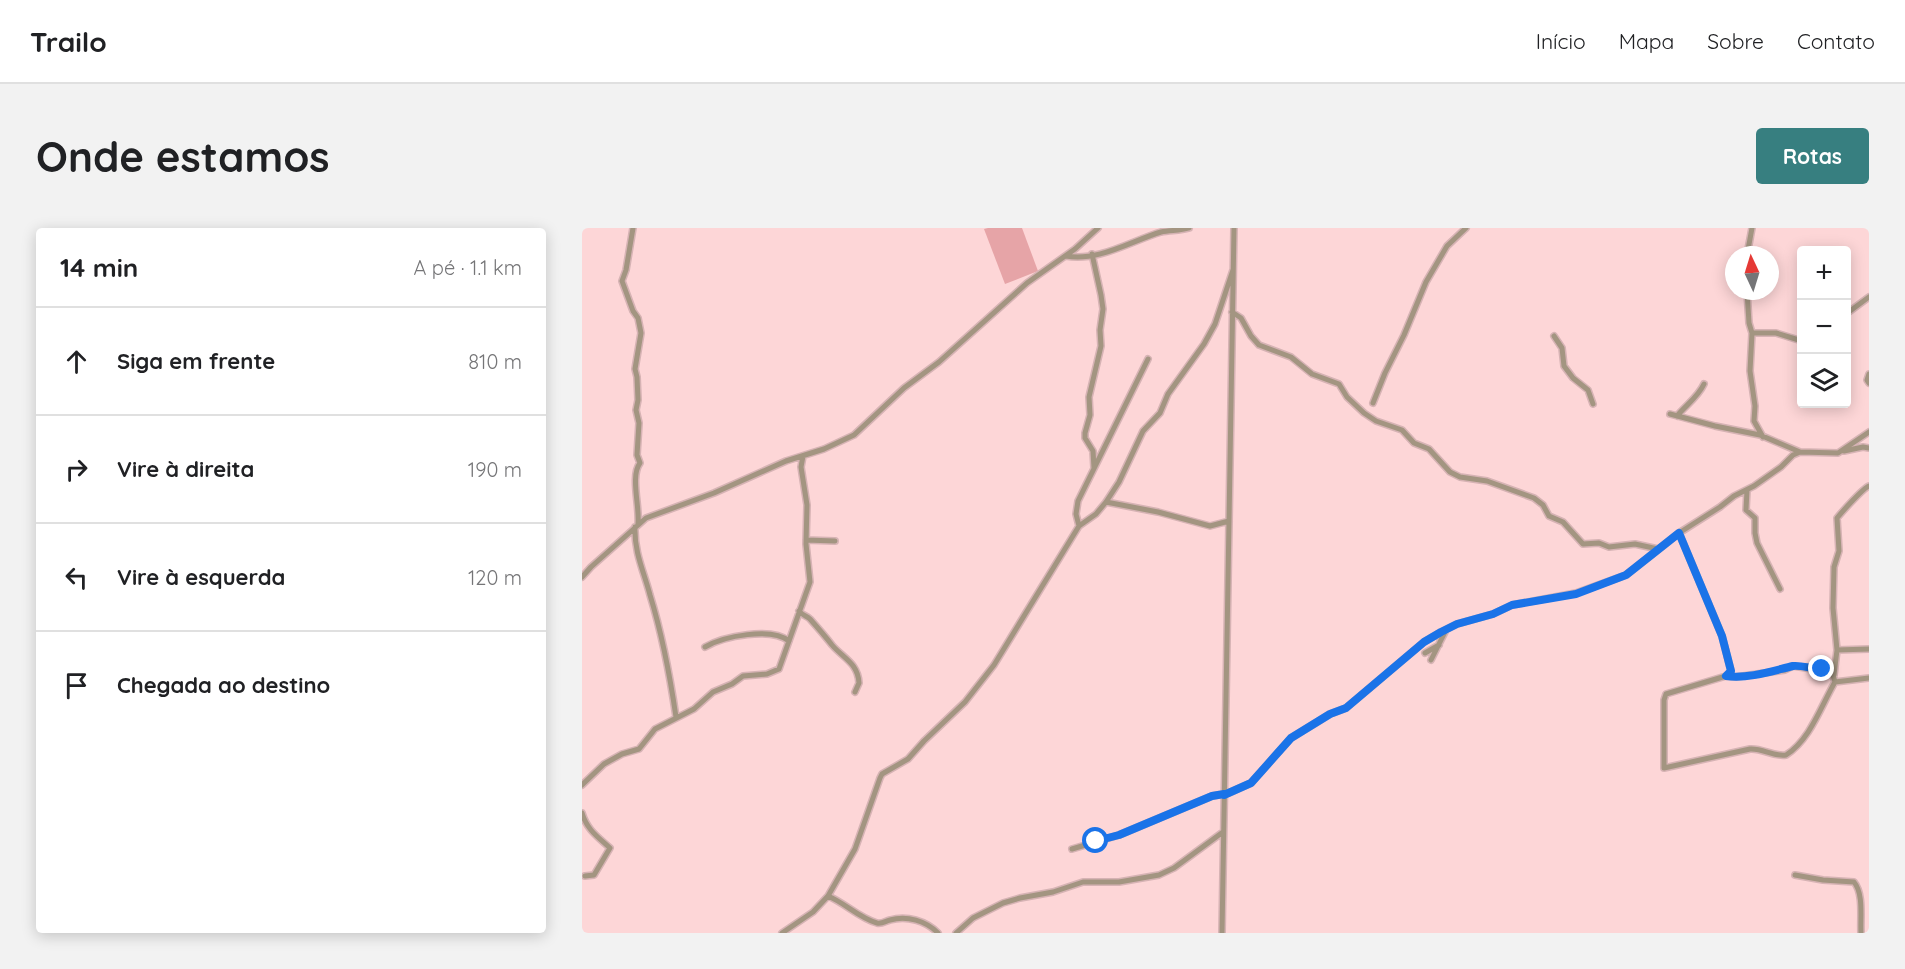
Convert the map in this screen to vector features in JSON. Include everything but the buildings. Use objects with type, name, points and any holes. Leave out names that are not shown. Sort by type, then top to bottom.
[{"type":"street","points":[[633,228],[622,281],[633,311],[638,318],[640,333],[635,369],[638,377],[637,455],[640,463],[636,468],[636,502],[639,510],[635,546],[650,594],[676,717]]},
{"type":"street","points":[[582,577],[636,526],[650,516],[714,493],[786,461],[824,449],[855,435],[904,388],[939,362],[1027,283],[1066,256],[1098,228]]},
{"type":"street","points":[[1066,256],[1105,254],[1162,232],[1189,228]]},
{"type":"street","points":[[1222,933],[1234,228]]},
{"type":"street","points":[[1373,404],[1384,373],[1404,335],[1426,282],[1447,246],[1466,228]]},
{"type":"street","points":[[1749,246],[1752,228]]},
{"type":"street","points":[[1092,254],[1102,309],[1101,346],[1089,397],[1090,415],[1085,433],[1085,438],[1093,451],[1094,468]]},
{"type":"street","points":[[782,933],[813,912],[828,896],[855,849],[882,774],[908,759],[965,702],[994,665],[1079,526],[1099,512],[1106,502],[1119,482],[1143,431],[1160,413],[1168,394],[1204,344],[1215,324],[1233,270]]},
{"type":"street","points":[[1851,310],[1869,297]]},
{"type":"street","points":[[1748,300],[1752,333],[1750,371],[1755,406],[1754,421],[1763,437]]},
{"type":"street","points":[[1232,312],[1241,318],[1259,345],[1291,357],[1306,370],[1339,384],[1347,397],[1364,412],[1376,421],[1402,429],[1414,443],[1429,449],[1452,474],[1488,481],[1534,498],[1543,505],[1549,516],[1563,522],[1583,544],[1599,543],[1609,547],[1635,544],[1658,549]]},
{"type":"street","points":[[1752,333],[1776,333],[1797,339]]},
{"type":"street","points":[[1554,336],[1562,348],[1563,366],[1572,378],[1588,390],[1593,404]]},
{"type":"street","points":[[1079,526],[1076,508],[1148,359]]},
{"type":"street","points":[[1869,374],[1867,380],[1869,383]]},
{"type":"street","points":[[1677,416],[1698,395],[1704,384]]},
{"type":"street","points":[[1670,414],[1763,437],[1800,452],[1832,454],[1863,447],[1869,448]]},
{"type":"street","points":[[1843,451],[1869,432]]},
{"type":"street","points":[[1072,849],[1119,835],[1206,798],[1224,795],[1251,783],[1291,738],[1330,714],[1346,708],[1424,642],[1446,630],[1512,605],[1576,594],[1626,575],[1679,533],[1734,496],[1747,490],[1800,452]]},
{"type":"street","points":[[582,785],[604,764],[622,754],[639,749],[655,729],[694,709],[713,692],[732,684],[743,676],[777,671],[810,582],[806,540],[808,516],[801,467],[803,456]]},
{"type":"street","points":[[1834,679],[1832,672],[1793,666],[1736,677],[1726,676],[1666,694],[1664,700],[1664,768],[1750,748],[1760,748],[1776,755],[1786,755],[1813,724],[1834,679],[1837,650],[1833,608],[1834,567],[1839,551],[1838,518],[1855,500],[1858,493],[1869,486]]},
{"type":"street","points":[[1747,490],[1746,510],[1755,518],[1757,543],[1780,589]]},
{"type":"street","points":[[1106,502],[1158,512],[1210,526],[1229,522]]},
{"type":"street","points":[[1679,533],[1722,636],[1731,671],[1726,676]]},
{"type":"street","points":[[806,540],[835,541]]},
{"type":"street","points":[[799,611],[809,617],[855,666],[860,683],[855,692]]},
{"type":"street","points":[[1431,660],[1446,630]]},
{"type":"street","points":[[782,637],[792,633]]},
{"type":"street","points":[[705,647],[726,638],[756,634],[782,637],[789,641]]},
{"type":"street","points":[[1425,653],[1439,645]]},
{"type":"street","points":[[1837,650],[1869,649]]},
{"type":"street","points":[[1834,679],[1869,678]]},
{"type":"street","points":[[582,813],[592,833],[610,848],[594,875],[585,876]]},
{"type":"street","points":[[956,933],[973,918],[1003,903],[1020,898],[1053,892],[1083,882],[1119,882],[1159,875],[1174,868],[1223,832]]},
{"type":"street","points":[[1795,875],[1854,882],[1858,887],[1861,933]]},
{"type":"street","points":[[828,896],[877,923],[909,919],[925,923],[938,933]]},
{"type":"shaded area","points":[[1022,228],[1038,271],[1005,284],[984,229]]},
{"type":"route","points":[[1096,841],[1119,835],[1212,796],[1230,794],[1251,783],[1291,738],[1330,714],[1346,708],[1424,642],[1441,632],[1512,605],[1576,594],[1626,575],[1679,533],[1722,636],[1731,671],[1726,676],[1736,677],[1785,670],[1793,666],[1822,669]]}]
